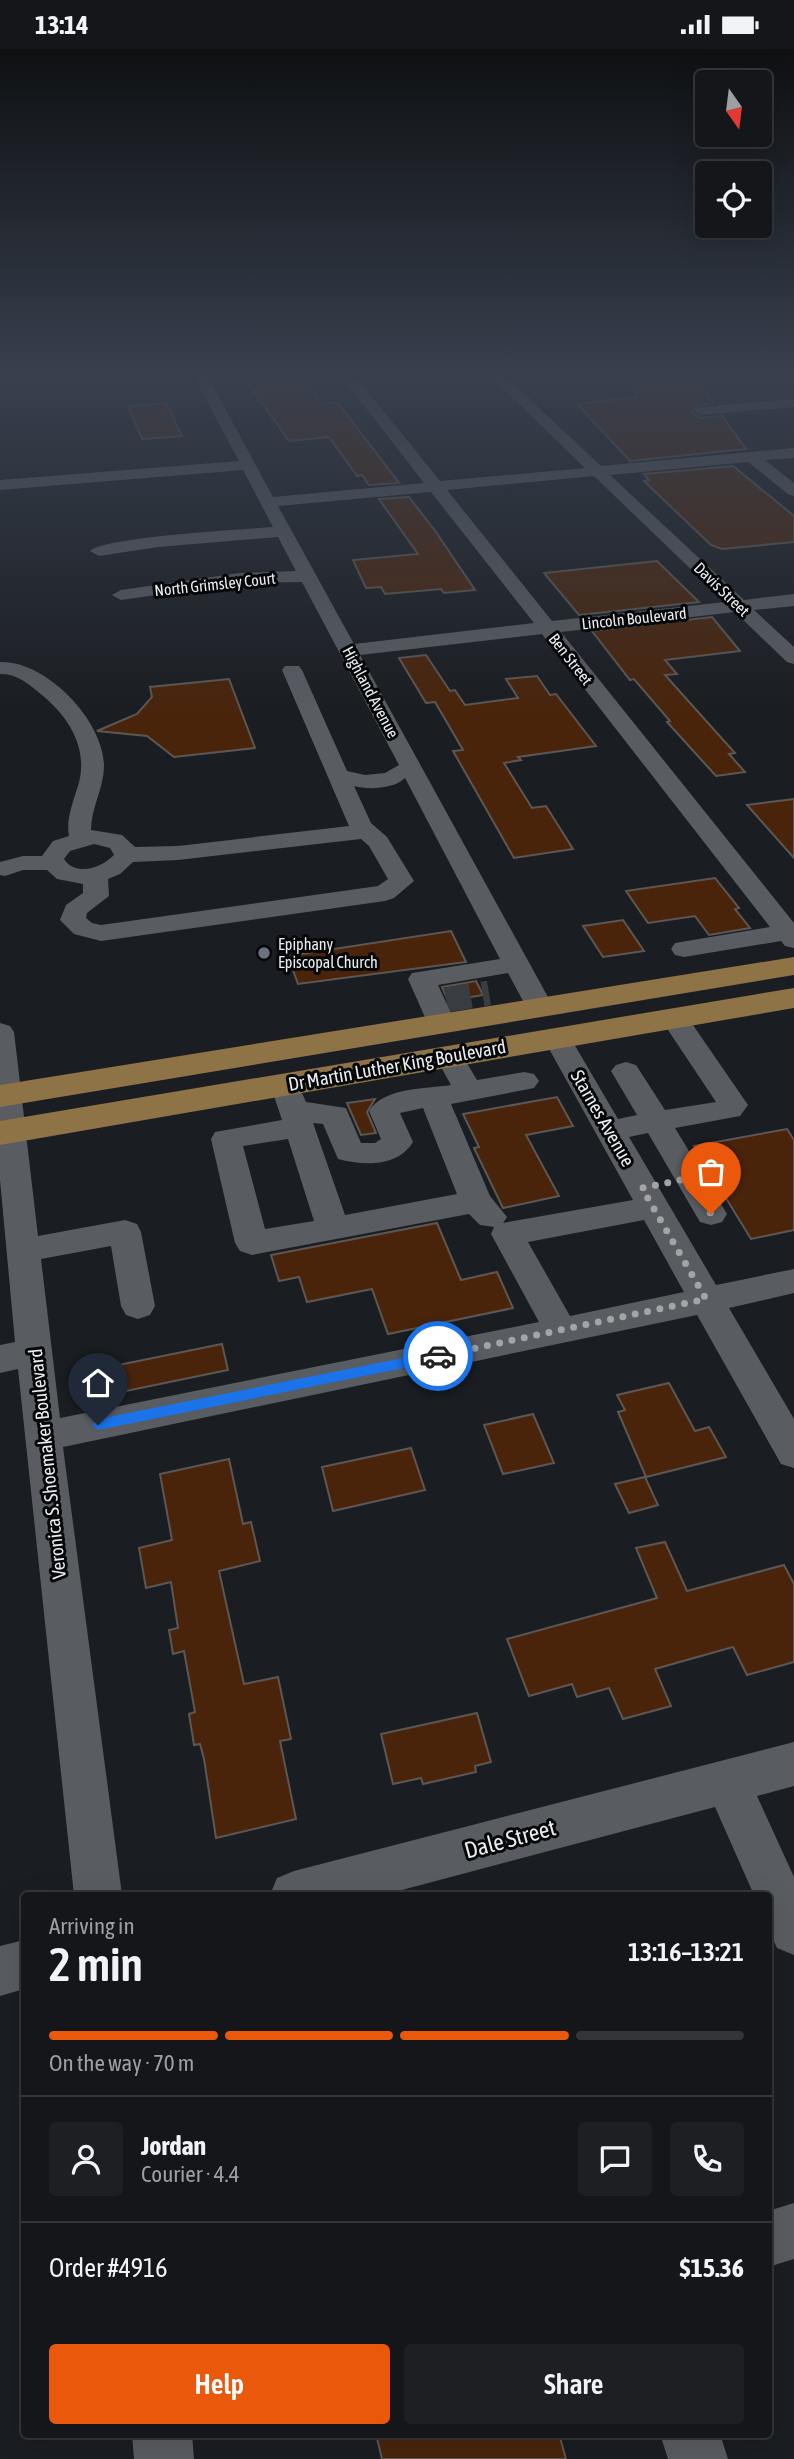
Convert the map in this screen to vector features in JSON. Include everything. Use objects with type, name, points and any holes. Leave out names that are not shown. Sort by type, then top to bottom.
[{"type":"main road","name":"Dr Martin Luther King Boulevard","points":[[5,1114],[442,1020],[540,1008],[794,966]]},
{"type":"main road","points":[[557,1038],[581,1019],[674,1001],[692,984]]},
{"type":"main road","name":"Dr Martin Luther King Boulevard","points":[[442,1020],[493,1049],[794,998]]},
{"type":"main road","points":[[493,1049],[531,1026],[540,1008]]},
{"type":"main road","name":"Dr Martin Luther King Boulevard","points":[[5,1114],[293,1107],[442,1020]]},
{"type":"street","name":"Highland Avenue","points":[[263,489],[349,650],[406,771],[510,965],[540,1008]]},
{"type":"street","points":[[270,502],[418,489]]},
{"type":"street","name":"Ben Street","points":[[436,489],[791,936]]},
{"type":"street","name":"Davis Street","points":[[617,489],[794,658]]},
{"type":"street","points":[[99,551],[158,542],[285,531]]},
{"type":"street","name":"North Grimsley Court","points":[[121,594],[240,578],[309,576]]},
{"type":"street","name":"Lincoln Boulevard","points":[[349,650],[794,600]]},
{"type":"street","points":[[0,668],[15,668],[32,677],[62,700],[83,727],[91,748],[93,778],[78,826],[81,839]]},
{"type":"street","points":[[95,875],[96,896],[75,910],[74,920],[83,929],[100,933],[385,893],[402,881],[379,842],[361,826],[344,778],[292,670]]},
{"type":"street","points":[[344,778],[363,782],[392,779],[406,771]]},
{"type":"street","points":[[50,863],[60,871],[70,874],[95,875],[116,867],[126,856],[178,853],[367,831]]},
{"type":"street","points":[[3,870],[13,872],[38,869],[50,863],[61,846],[81,839],[114,840],[121,844],[126,856]]},
{"type":"street","points":[[731,977],[696,947],[791,936]]},
{"type":"street","points":[[489,993],[498,989],[510,965]]},
{"type":"street","points":[[468,1091],[442,1020],[422,979],[510,965]]},
{"type":"street","points":[[610,1130],[729,1109],[733,1105],[674,1018]]},
{"type":"street","name":"Veronica S. Shoemaker Boulevard","points":[[0,1031],[5,1114],[24,1250],[17,1356],[43,1436],[98,1892]]},
{"type":"street","name":"Starnes Avenue","points":[[557,1038],[794,1453]]},
{"type":"street","points":[[626,1071],[711,1214]]},
{"type":"street","points":[[476,1201],[252,1243],[226,1139],[293,1107],[334,1115],[349,1152],[368,1156],[388,1151],[398,1142],[384,1111],[392,1104],[524,1081]]},
{"type":"street","points":[[435,1098],[476,1201],[507,1234],[561,1331]]},
{"type":"street","points":[[293,1107],[333,1229]]},
{"type":"street","points":[[507,1234],[648,1197],[690,1178]]},
{"type":"street","points":[[24,1250],[125,1232],[138,1306]]},
{"type":"street","points":[[43,1436],[794,1281]]},
{"type":"street","name":"Dale Street","points":[[305,1892],[794,1765]]},
{"type":"street","points":[[727,1782],[794,1931]]},
{"type":"street","points":[[0,1971],[21,1966]]},
{"type":"street","points":[[772,2238],[794,2231]]},
{"type":"street","points":[[162,2438],[164,2459]]},
{"type":"street","points":[[691,2438],[698,2459]]},
{"type":"building","points":[[653,489],[762,489],[794,516],[794,542],[722,549],[711,545]]},
{"type":"building","points":[[409,497],[475,590],[444,593],[441,589],[385,594],[381,587],[366,588],[353,560],[418,554],[379,499]]},
{"type":"building","points":[[657,561],[699,602],[579,615],[544,573]]},
{"type":"building","points":[[712,617],[740,651],[665,660],[677,674],[665,675],[735,753],[729,754],[745,772],[716,776],[667,722],[670,721],[634,679],[630,680],[592,631]]},
{"type":"building","points":[[426,655],[450,691],[455,690],[465,705],[518,698],[506,679],[537,676],[550,695],[556,694],[596,746],[518,757],[521,760],[504,763],[532,808],[546,806],[573,849],[514,858],[453,751],[463,750],[435,702],[426,703],[399,658]]},
{"type":"building","points":[[229,679],[255,748],[174,757],[147,736],[97,731],[137,714],[152,697],[150,687]]},
{"type":"building","points":[[794,799],[794,858],[747,805]]},
{"type":"building","points":[[715,878],[739,908],[735,909],[750,928],[709,935],[695,916],[648,923],[626,891]]},
{"type":"building","points":[[623,920],[644,951],[603,957],[583,926]]},
{"type":"building","points":[[451,931],[466,962],[298,984],[288,956]]},
{"type":"building","points":[[476,981],[483,995],[448,1001],[442,987]]},
{"type":"building","points":[[557,1097],[573,1126],[526,1135],[559,1196],[503,1208],[474,1148],[479,1147],[463,1114]]},
{"type":"building","points":[[375,1099],[367,1112],[376,1133],[361,1135],[347,1103]]},
{"type":"building","points":[[787,1129],[794,1140],[794,1230],[751,1239],[694,1146]]},
{"type":"building","points":[[437,1223],[461,1280],[497,1272],[513,1308],[388,1334],[372,1289],[307,1302],[299,1277],[279,1281],[271,1255]]},
{"type":"building","points":[[222,1344],[228,1370],[82,1400],[79,1373]]},
{"type":"building","points":[[669,1383],[695,1431],[709,1427],[726,1457],[646,1477],[618,1412],[625,1410],[617,1395]]},
{"type":"building","points":[[533,1414],[554,1463],[503,1474],[484,1425]]},
{"type":"building","points":[[411,1448],[425,1490],[333,1511],[322,1467]]},
{"type":"building","points":[[229,1459],[243,1524],[251,1522],[260,1561],[219,1571],[244,1684],[278,1677],[291,1739],[280,1741],[296,1819],[216,1838],[204,1759],[200,1744],[194,1745],[189,1714],[195,1712],[184,1651],[173,1654],[169,1630],[178,1628],[171,1582],[146,1588],[139,1548],[172,1540],[160,1474]]},
{"type":"building","points":[[645,1477],[658,1505],[629,1513],[615,1484]]},
{"type":"building","points":[[665,1542],[687,1591],[784,1565],[794,1584],[794,1662],[747,1675],[733,1647],[655,1669],[671,1706],[623,1719],[609,1688],[577,1697],[572,1684],[529,1696],[507,1639],[657,1598],[636,1548]]},
{"type":"building","points":[[477,1713],[491,1762],[475,1766],[476,1772],[423,1784],[421,1778],[393,1784],[381,1734]]},
{"type":"building","points":[[377,2438],[560,2438],[566,2459],[382,2459]]},
{"type":"tunnel","points":[[446,1000],[489,993]]},
{"type":"way so far","points":[[438,1356],[706,1299],[642,1188],[690,1178],[711,1214]]},
{"type":"place","name":"Epiphany Episcopal Church","points":[[264,953]]},
{"type":"route","points":[[98,1425],[438,1356]]}]
